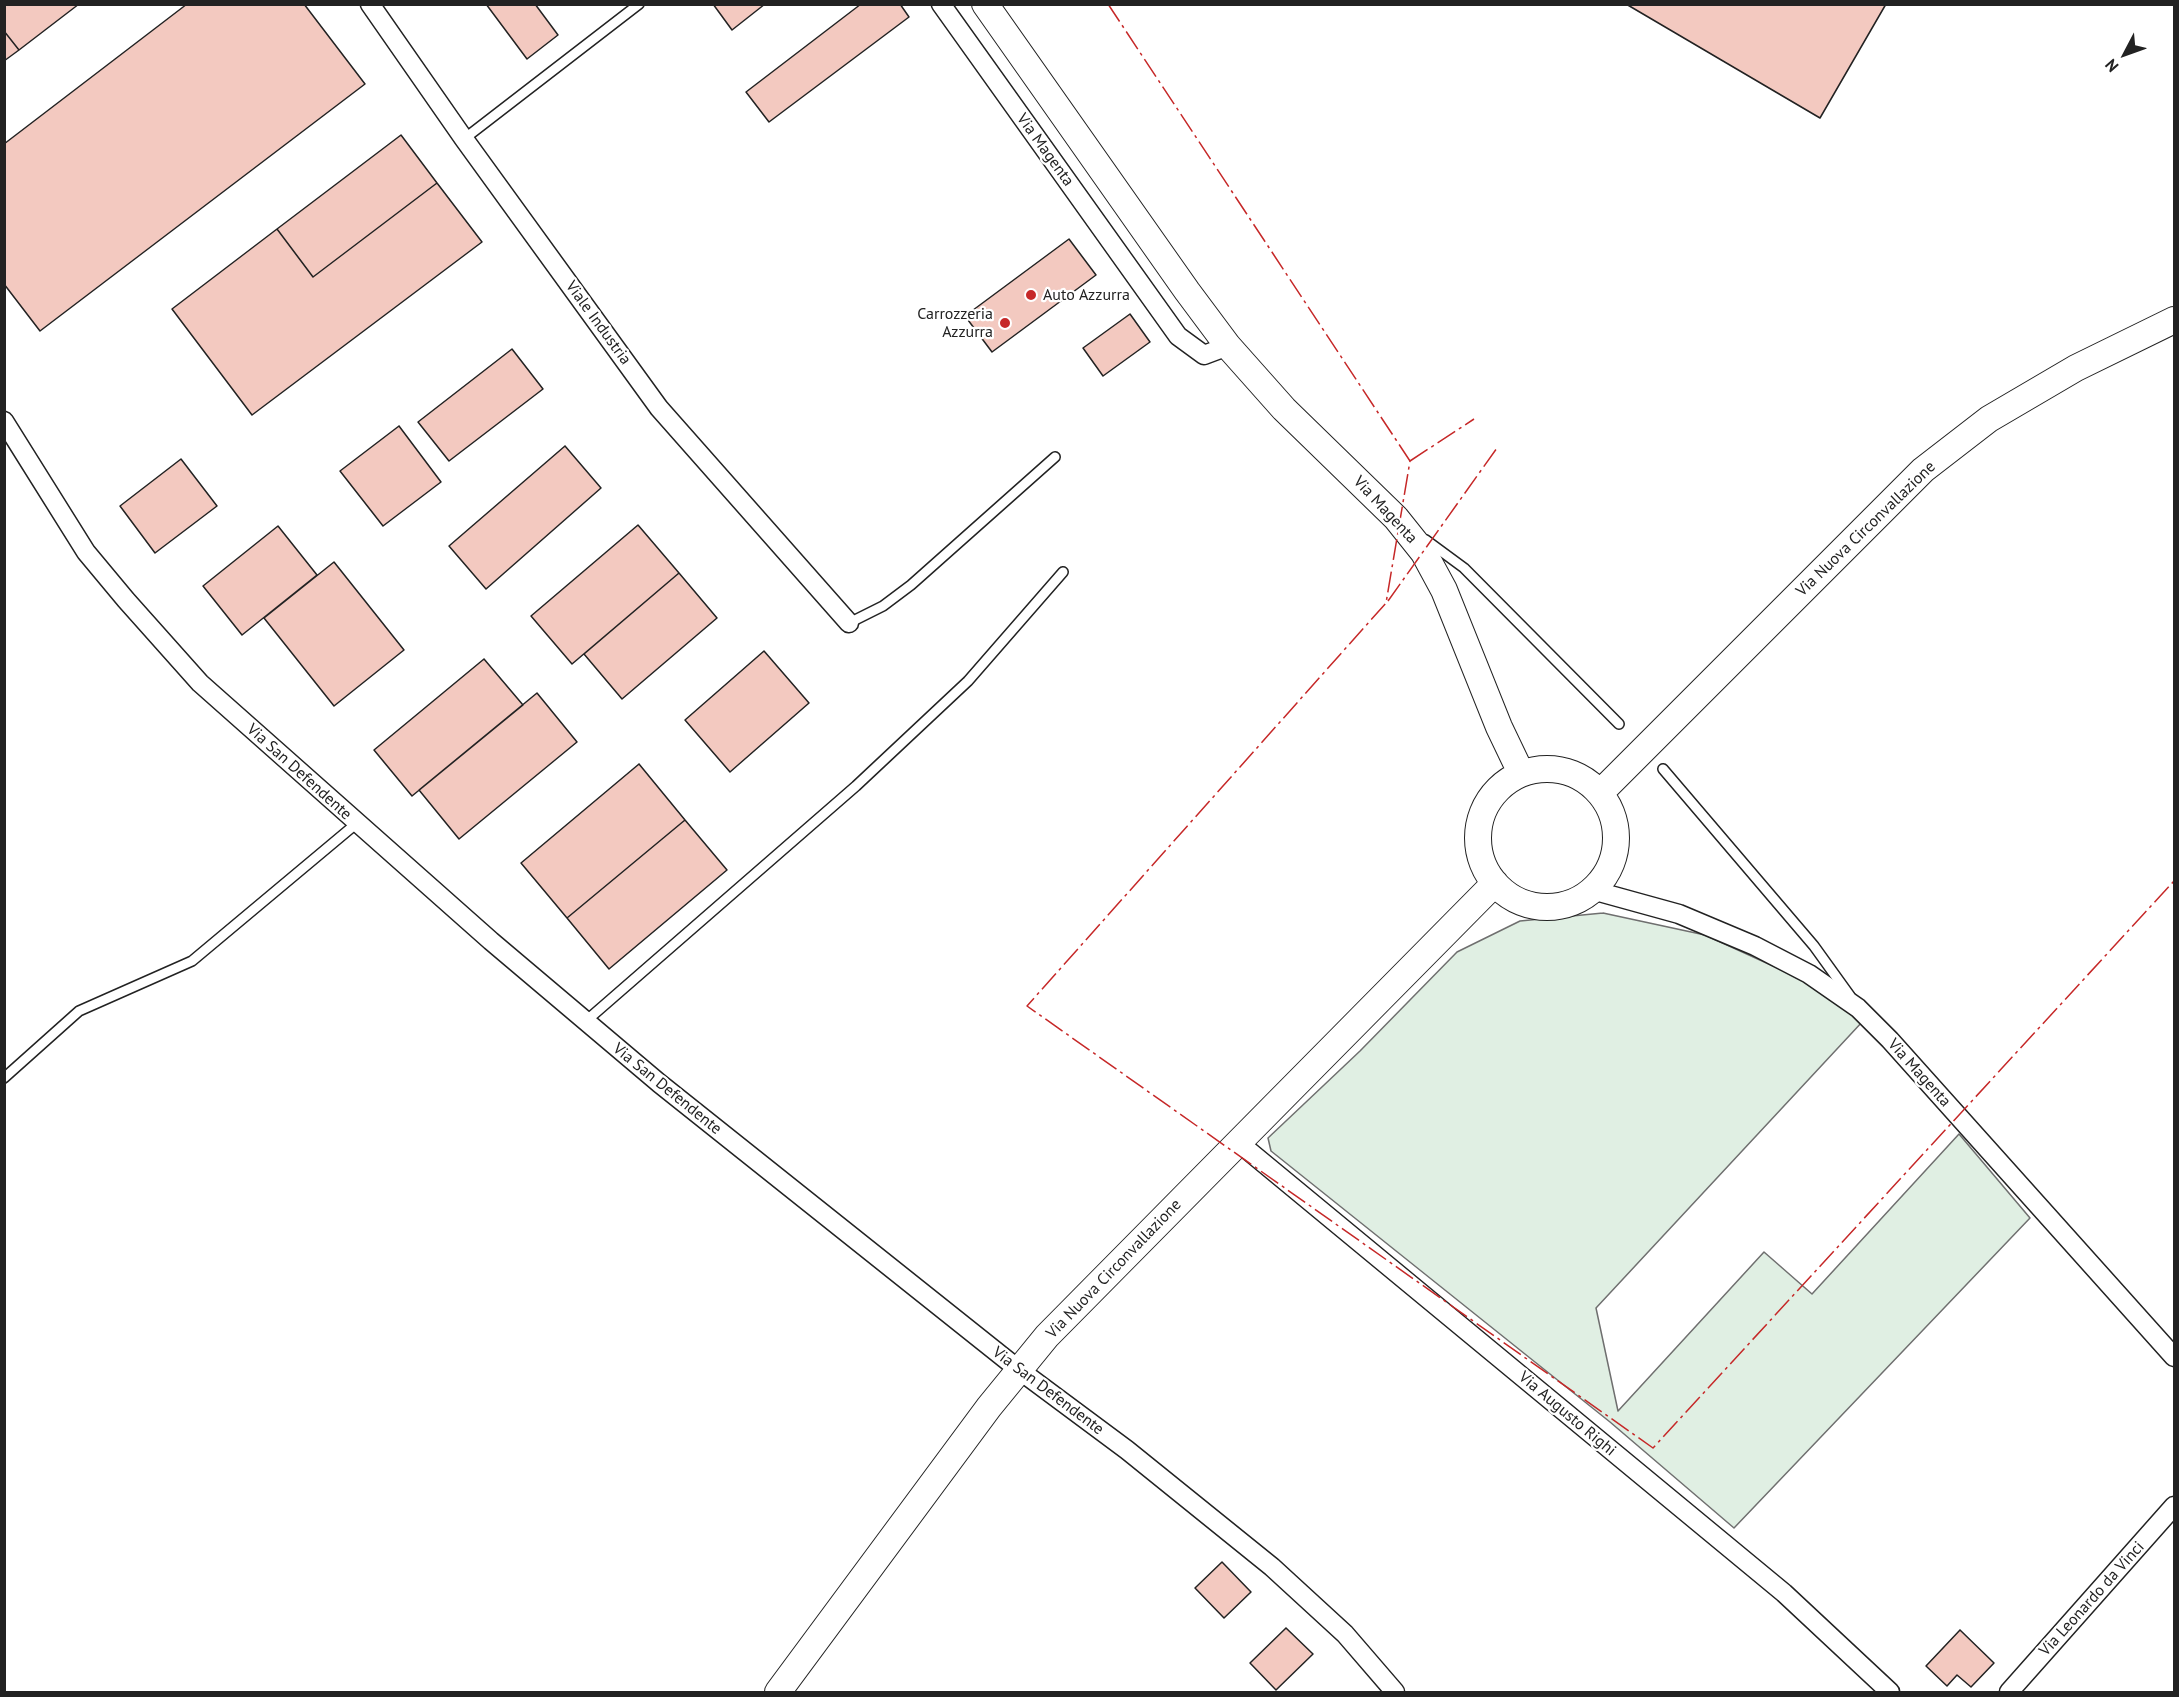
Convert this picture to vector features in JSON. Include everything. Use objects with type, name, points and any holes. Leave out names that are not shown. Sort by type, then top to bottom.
[{"type":"street","name":"Viale Industria","points":[[370,4],[464,139],[659,408],[849,623]]},
{"type":"street","name":"Via Magenta","points":[[941,4],[1178,336],[1204,355],[1228,346]]},
{"type":"street","name":"Via Magenta","points":[[985,4],[1228,346],[1277,402],[1396,518],[1424,553],[1444,590],[1499,727],[1521,773]]},
{"type":"street","name":"Via Nuova Circonvallazione","points":[[1600,793],[1923,471],[1989,419],[2076,368],[2175,320]]},
{"type":"street","name":"Via San Defendente","points":[[4,421],[86,552],[200,683],[482,933],[659,1083],[1018,1369],[1127,1450],[1272,1568],[1345,1634],[1395,1692]]},
{"type":"street","points":[[1542,769],[1564,770],[1583,779],[1600,793],[1611,811],[1616,843],[1615,854],[1607,874],[1593,890],[1574,902],[1553,907],[1532,905],[1512,897],[1495,883],[1484,865],[1478,843],[1480,822],[1488,801],[1503,785],[1521,773],[1542,769]]},
{"type":"street","name":"Via Nuova Circonvallazione","points":[[778,1692],[1018,1369],[1055,1328],[1495,883]]},
{"type":"street","name":"Via Magenta","points":[[1593,890],[1679,914],[1755,946],[1809,974],[1858,1008],[1890,1040],[2175,1357]]},
{"type":"street","name":"Via Augusto Righi","points":[[1238,1142],[1784,1593],[1890,1692]]},
{"type":"street","name":"Via Leonardo da Vinci","points":[[2009,1692],[2175,1506]]},
{"type":"lane","points":[[464,139],[639,4]]},
{"type":"lane","points":[[849,623],[883,606],[911,585],[1055,457]]},
{"type":"lane","points":[[1396,518],[1464,568],[1620,724]]},
{"type":"lane","points":[[586,1022],[856,786],[968,681],[1063,572]]},
{"type":"lane","points":[[1663,769],[1814,946],[1858,1008]]},
{"type":"lane","points":[[4,1078],[79,1011],[192,961],[357,823]]},
{"type":"green space","points":[[1603,913],[1705,935],[1817,986],[1863,1021],[1596,1308],[1618,1411],[1764,1252],[1812,1294],[1959,1134],[2030,1218],[1734,1528],[1610,1422],[1271,1151],[1268,1138],[1360,1051],[1457,952],[1520,921]]},
{"type":"building","points":[[4,4],[79,4],[19,50],[4,31]]},
{"type":"building","points":[[187,4],[304,4],[365,84],[40,331],[4,284],[4,144]]},
{"type":"building","points":[[486,4],[535,4],[558,35],[527,59]]},
{"type":"building","points":[[713,4],[765,4],[732,30]]},
{"type":"building","points":[[861,4],[900,4],[909,17],[769,122],[746,92]]},
{"type":"building","points":[[1626,4],[1886,4],[1820,118]]},
{"type":"building","points":[[4,31],[19,50],[4,61]]},
{"type":"building","points":[[401,135],[437,183],[313,277],[277,229]]},
{"type":"building","points":[[437,183],[482,242],[252,415],[172,309],[277,229],[313,277]]},
{"type":"building","name":"Auto Azzurra","points":[[1069,239],[1096,275],[992,352],[965,316]]},
{"type":"building","points":[[1130,314],[1150,342],[1103,376],[1083,348]]},
{"type":"building","points":[[512,349],[543,389],[449,461],[418,422]]},
{"type":"building","points":[[399,426],[441,482],[383,526],[340,471]]},
{"type":"building","points":[[565,446],[601,488],[486,589],[449,546]]},
{"type":"building","points":[[181,459],[217,506],[155,553],[120,506]]},
{"type":"building","points":[[638,525],[679,573],[572,664],[531,616]]},
{"type":"building","points":[[278,526],[317,575],[242,635],[203,586]]},
{"type":"building","points":[[334,562],[404,650],[334,706],[264,618]]},
{"type":"building","points":[[679,573],[717,618],[622,699],[584,654]]},
{"type":"building","points":[[764,651],[809,703],[730,772],[685,720]]},
{"type":"building","points":[[484,659],[523,705],[412,796],[374,750]]},
{"type":"building","points":[[537,693],[577,742],[459,839],[419,790]]},
{"type":"building","points":[[639,764],[685,820],[567,918],[521,863]]},
{"type":"building","points":[[685,820],[727,870],[609,969],[567,918]]},
{"type":"building","points":[[1222,1562],[1251,1592],[1224,1618],[1195,1588]]},
{"type":"building","points":[[1286,1628],[1313,1654],[1276,1690],[1250,1663]]},
{"type":"building","points":[[1960,1630],[1994,1663],[1971,1687],[1957,1675],[1947,1686],[1926,1666]]},
{"type":"power","points":[[1108,4],[1410,461],[1386,603],[1027,1006],[1653,1448],[2174,881]]},
{"type":"power","points":[[1410,461],[1474,419]]},
{"type":"power","points":[[1388,601],[1497,448]]},
{"type":"place","name":"Auto Azzurra","points":[[1031,295]]},
{"type":"place","name":"Carrozzeria Azzurra","points":[[1005,323]]}]
